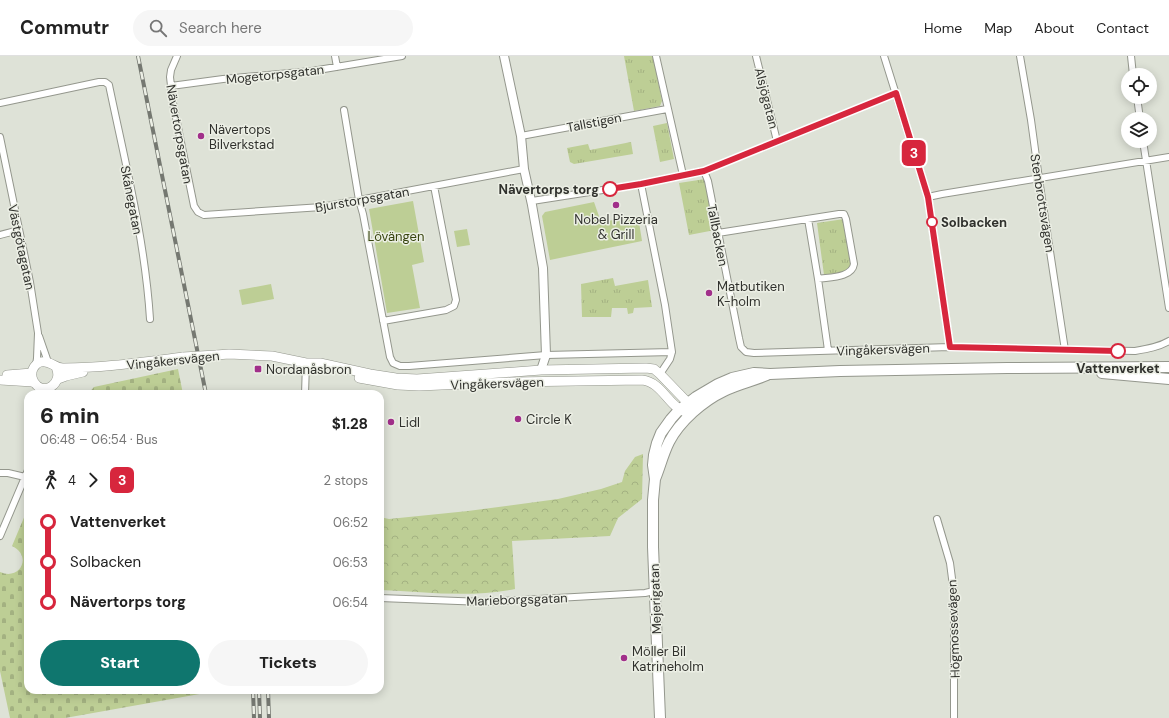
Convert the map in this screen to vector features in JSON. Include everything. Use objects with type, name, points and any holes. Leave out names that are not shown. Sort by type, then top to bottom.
[{"type":"main road","name":"Vingåkersvägen","points":[[0,376],[34,369],[43,362],[65,368],[112,366],[183,357],[229,354],[272,356],[306,363],[320,363],[370,374],[396,378],[417,379],[541,370],[646,368],[654,369],[660,374],[688,403],[692,414],[724,391],[770,374]]},
{"type":"main road","name":"Vingåkersvägen","points":[[306,363],[319,369],[398,385],[435,386],[512,382],[630,379],[646,380],[652,383]]},
{"type":"main road","points":[[52,364],[58,373],[53,386]]},
{"type":"main road","name":"Vingåkersvägen","points":[[0,380],[33,382],[37,388],[46,388],[53,386],[66,376],[112,366]]},
{"type":"main road","name":"Vingåkersvägen","points":[[679,410],[708,389],[732,378],[754,373],[770,374],[840,371],[1169,367]]},
{"type":"main road","name":"Vingåkersvägen","points":[[1052,368],[1169,379]]},
{"type":"main road","points":[[34,369],[32,378],[37,388]]},
{"type":"main road","points":[[540,382],[541,370]]},
{"type":"main road","points":[[660,374],[652,383],[679,410],[692,414]]},
{"type":"main road","name":"Mejerigatan","points":[[660,718],[654,591],[653,536],[655,479],[653,465],[657,443],[667,424],[679,410]]},
{"type":"main road","name":"Mejerigatan","points":[[655,479],[669,442],[679,427],[692,414]]},
{"type":"street","name":"Nävertorpsgatan","points":[[177,56],[171,70],[171,86],[194,206],[198,212]]},
{"type":"street","points":[[335,56],[337,67]]},
{"type":"street","name":"Mogetorpsgatan","points":[[171,86],[312,71],[402,56]]},
{"type":"street","points":[[504,56],[521,136],[524,169],[532,201],[543,268],[546,355]]},
{"type":"street","points":[[656,56],[683,175]]},
{"type":"street","name":"Alsjögatan","points":[[756,56],[777,141]]},
{"type":"street","points":[[884,56],[928,197],[950,347]]},
{"type":"street","name":"Stenbrottsvägen","points":[[1020,56],[1066,350]]},
{"type":"street","points":[[1130,56],[1132,68]]},
{"type":"street","name":"Skånegatan","points":[[0,103],[99,82],[105,82],[109,85],[140,241],[148,289],[150,319]]},
{"type":"street","points":[[532,201],[641,184],[704,171],[896,93]]},
{"type":"street","name":"Tallstigen","points":[[521,136],[667,109]]},
{"type":"street","name":"Vingåkersvägen","points":[[344,110],[382,321],[390,357],[393,363],[400,366],[546,355],[672,352]]},
{"type":"street","name":"Västgötagatan","points":[[0,137],[30,282],[38,333],[37,358],[34,369]]},
{"type":"street","points":[[1144,148],[1169,308]]},
{"type":"street","points":[[928,197],[1169,157]]},
{"type":"street","name":"Bjurstorpsgatan","points":[[198,212],[204,215],[322,207],[524,169]]},
{"type":"street","name":"Tallbacken","points":[[704,171],[708,181],[741,347]]},
{"type":"street","points":[[641,184],[665,305],[672,352],[670,359],[660,374]]},
{"type":"street","points":[[382,321],[446,310],[454,306],[456,300],[434,186]]},
{"type":"street","points":[[718,233],[844,214],[853,257],[853,268],[851,272],[846,274],[818,279]]},
{"type":"street","points":[[808,219],[828,350]]},
{"type":"street","points":[[0,235],[19,230]]},
{"type":"street","name":"Västgötagatan","points":[[38,333],[52,364]]},
{"type":"street","name":"Vingåkersvägen","points":[[741,347],[746,352],[754,353],[950,347],[1135,351],[1150,349],[1169,342]]},
{"type":"street","name":"Vingåkersvägen","points":[[541,370],[546,355]]},
{"type":"street","points":[[305,390],[306,363]]},
{"type":"street","points":[[0,474],[8,473],[24,477]]},
{"type":"street","points":[[0,536],[24,479]]},
{"type":"street","name":"Högmossevägen","points":[[937,518],[950,563],[954,594],[954,718]]},
{"type":"street","name":"Marieborgsgatan","points":[[384,598],[484,602],[646,593],[654,591]]},
{"type":"green space","points":[[624,56],[653,56],[662,101],[660,106],[634,111]]},
{"type":"green space","points":[[667,123],[674,159],[660,162],[653,126]]},
{"type":"green space","points":[[631,142],[633,154],[574,164],[570,162],[567,148],[588,144],[590,150]]},
{"type":"green space","points":[[705,179],[715,230],[689,235],[679,183]]},
{"type":"green space","name":"Lövängen","points":[[413,201],[424,262],[412,265],[420,308],[387,313],[369,209]]},
{"type":"green space","name":"Nävertorps torg","points":[[594,202],[601,222],[638,216],[642,241],[550,260],[542,216],[545,212]]},
{"type":"green space","points":[[844,219],[852,271],[824,275],[817,223]]},
{"type":"green space","points":[[467,229],[470,245],[457,247],[454,231]]},
{"type":"green space","points":[[613,278],[615,286],[648,280],[652,307],[634,308],[633,313],[628,314],[627,308],[612,308],[611,317],[582,317],[581,284]]},
{"type":"green space","points":[[271,284],[274,299],[242,305],[239,290]]},
{"type":"green space","points":[[178,369],[182,390],[91,390],[94,387]]},
{"type":"green space","points":[[643,454],[642,499],[618,518],[610,536],[512,541],[515,589],[498,592],[465,594],[384,590],[384,518],[389,519],[468,511],[558,499],[601,489],[622,482],[625,471],[635,457]]},
{"type":"green space","points":[[24,518],[24,694],[200,694],[65,718],[10,718],[0,671],[0,572],[7,574],[13,573],[21,566],[23,561],[22,556],[18,550],[12,546]]},
{"type":"railway","points":[[138,56],[205,390]]},
{"type":"railway","points":[[253,694],[254,718]]},
{"type":"railway","points":[[259,694],[260,718]]},
{"type":"railway","points":[[268,694],[269,718]]},
{"type":"bus line","name":"3","points":[[610,189],[704,171],[896,93],[928,197],[950,347],[1118,351]]},
{"type":"place","name":"Nävertops Bilverkstad","points":[[201,136]]},
{"type":"place","name":"Nävertorps torg","points":[[610,189]]},
{"type":"place","name":"Nobel Pizzeria & Grill","points":[[616,205]]},
{"type":"place","name":"Solbacken","points":[[932,222]]},
{"type":"place","name":"Matbutiken K-holm","points":[[709,293]]},
{"type":"place","name":"Vattenverket","points":[[1118,351]]},
{"type":"place","name":"Nordanåsbron","points":[[258,369]]},
{"type":"place","name":"Circle K","points":[[518,419]]},
{"type":"place","name":"Lidl","points":[[391,422]]},
{"type":"place","name":"Möller Bil Katrineholm","points":[[624,658]]}]
